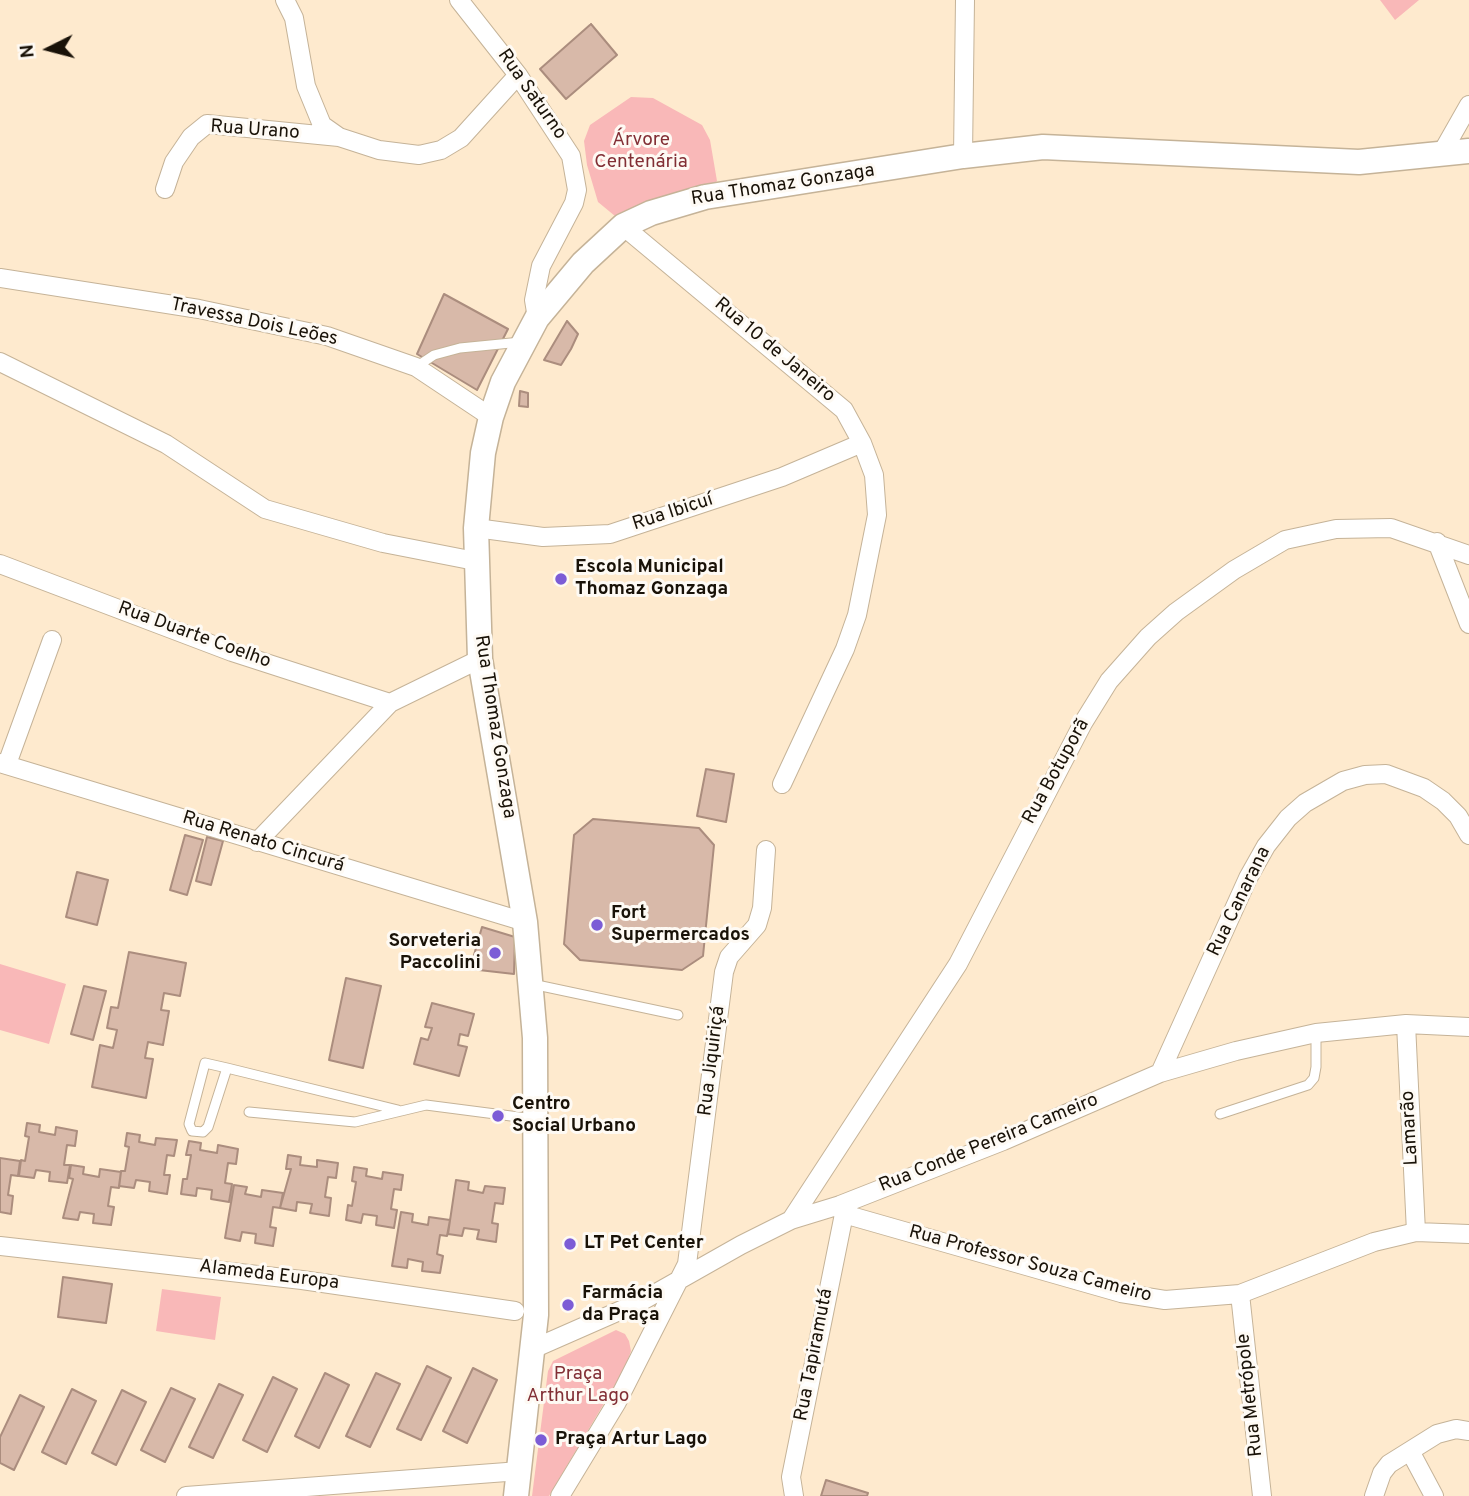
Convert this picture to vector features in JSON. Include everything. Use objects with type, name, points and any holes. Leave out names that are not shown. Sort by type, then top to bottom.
[{"type":"main road","name":"Rua Thomaz Gonzaga","points":[[516,1496],[534,1349],[526,1313],[537,1119],[526,922],[480,659],[475,561],[481,465],[491,417],[503,382],[537,318],[583,264],[624,226],[651,213],[705,197],[963,156],[1043,147],[1088,147],[1359,163],[1469,151]]},
{"type":"street","name":"Rua Urano","points":[[285,0],[294,18],[306,86],[322,125],[339,137]]},
{"type":"street","points":[[963,156],[965,0]]},
{"type":"street","name":"Rua Saturno","points":[[469,3],[563,139],[571,156],[577,190],[569,215],[541,266],[534,300],[537,318]]},
{"type":"street","name":"Rua Urano","points":[[165,189],[174,162],[191,137],[207,124],[339,137],[379,150],[419,155],[441,150],[461,138],[518,75]]},
{"type":"street","points":[[1440,156],[1469,105]]},
{"type":"street","name":"Rua 10 de Janeiro","points":[[624,226],[844,410],[862,443],[874,475],[877,515],[871,556],[857,615],[845,649],[782,784]]},
{"type":"street","name":"Travessa Dois Leões","points":[[0,278],[262,321],[327,336],[416,367],[491,417]]},
{"type":"street","points":[[0,362],[166,444],[265,509],[383,543],[475,561]]},
{"type":"street","name":"Rua Ibicuí","points":[[476,528],[543,537],[610,534],[782,477],[862,443]]},
{"type":"street","name":"Rua Botuporã","points":[[791,1220],[958,964],[1083,723],[1109,681],[1148,637],[1176,612],[1234,570],[1285,540],[1336,530],[1391,528],[1469,555]]},
{"type":"street","points":[[1437,542],[1469,624]]},
{"type":"street","name":"Rua Duarte Coelho","points":[[0,564],[232,652],[390,703]]},
{"type":"street","points":[[4,764],[52,640]]},
{"type":"street","points":[[257,842],[390,703],[480,659]]},
{"type":"street","name":"Rua Renato Cincurá","points":[[4,764],[526,922]]},
{"type":"street","name":"Rua Canarana","points":[[1160,1073],[1248,878],[1266,846],[1288,818],[1305,803],[1343,781],[1365,775],[1386,774],[1424,788],[1443,801],[1458,816],[1469,835]]},
{"type":"street","name":"Rua Jiquiriçá","points":[[680,1281],[690,1245],[724,972],[729,957],[750,937],[757,925],[762,908],[766,850]]},
{"type":"street","name":"Rua Conde Pereira Cameiro","points":[[534,1349],[680,1281],[741,1245],[791,1220],[842,1210],[1160,1073],[1315,1032],[1406,1024],[1469,1027]]},
{"type":"street","name":"Lamarão","points":[[1406,1024],[1416,1232]]},
{"type":"street","name":"Rua Professor Souza Cameiro","points":[[842,1210],[1121,1293],[1165,1300],[1240,1294],[1374,1242],[1416,1232],[1469,1234]]},
{"type":"street","name":"Rua Tapiramutá","points":[[794,1496],[791,1477],[842,1210]]},
{"type":"street","name":"Alameda Europa","points":[[0,1246],[302,1280],[526,1313]]},
{"type":"street","points":[[560,1496],[617,1402],[680,1281]]},
{"type":"street","name":"Rua Metrópole","points":[[1240,1294],[1262,1496]]},
{"type":"street","points":[[1374,1496],[1382,1473],[1389,1464],[1437,1434],[1456,1429],[1469,1431]]},
{"type":"street","points":[[1410,1451],[1434,1496]]},
{"type":"street","points":[[186,1496],[520,1471]]},
{"type":"lane","points":[[416,367],[434,355],[460,348],[522,342]]},
{"type":"lane","points":[[531,983],[678,1016]]},
{"type":"lane","points":[[1220,1114],[1308,1085],[1316,1067],[1315,1032]]},
{"type":"lane","points":[[227,1068],[208,1127],[202,1132],[192,1131],[189,1124],[205,1063],[227,1068],[398,1110]]},
{"type":"lane","points":[[249,1112],[355,1122],[377,1119],[398,1110],[426,1105],[537,1119]]},
{"type":"green space","points":[[1380,0],[1419,0],[1395,20]]},
{"type":"green space","name":"Árvore Centenária","points":[[631,97],[653,98],[702,125],[710,140],[717,181],[707,190],[621,221],[598,202],[587,165],[584,141],[590,125]]},
{"type":"green space","points":[[0,964],[66,984],[49,1044],[0,1030]]},
{"type":"green space","points":[[162,1289],[221,1297],[215,1340],[156,1331]]},
{"type":"green space","name":"Praça Arthur Lago","points":[[616,1330],[625,1334],[629,1341],[631,1351],[625,1368],[549,1496],[532,1496],[548,1371],[553,1361]]},
{"type":"building","points":[[591,24],[617,55],[566,99],[540,69]]},
{"type":"building","points":[[444,294],[508,329],[477,390],[417,354]]},
{"type":"building","points":[[567,321],[578,334],[571,349],[561,365],[544,360]]},
{"type":"building","points":[[520,391],[528,393],[528,407],[519,406]]},
{"type":"building","points":[[706,769],[734,774],[726,822],[697,816]]},
{"type":"building","points":[[593,819],[699,828],[714,845],[703,956],[682,970],[580,960],[564,944],[574,835]]},
{"type":"building","points":[[185,835],[203,840],[187,895],[170,890]]},
{"type":"building","points":[[207,837],[223,841],[211,885],[196,881]]},
{"type":"building","points":[[77,872],[108,880],[97,925],[66,917]]},
{"type":"building","name":"Sorveteria Paccolini","points":[[482,927],[515,937],[514,974],[470,969]]},
{"type":"building","points":[[129,952],[186,963],[180,996],[164,993],[161,1010],[169,1011],[163,1045],[148,1042],[145,1058],[153,1059],[146,1098],[92,1087],[100,1045],[113,1048],[117,1030],[107,1028],[111,1007],[118,1008]]},
{"type":"building","points":[[346,978],[381,986],[363,1068],[329,1060]]},
{"type":"building","points":[[84,986],[106,991],[93,1040],[71,1034]]},
{"type":"building","points":[[432,1003],[474,1014],[468,1036],[460,1034],[458,1045],[467,1047],[459,1076],[414,1064],[421,1038],[428,1040],[432,1028],[425,1027]]},
{"type":"building","points":[[27,1123],[40,1125],[39,1132],[55,1135],[56,1127],[77,1131],[75,1146],[67,1145],[64,1165],[70,1165],[67,1183],[49,1181],[50,1172],[36,1170],[34,1178],[19,1176],[29,1137],[25,1136]]},
{"type":"building","points":[[127,1133],[140,1135],[139,1142],[155,1145],[156,1138],[177,1140],[174,1156],[167,1155],[164,1175],[170,1175],[167,1194],[149,1191],[150,1182],[136,1180],[134,1188],[119,1186],[129,1147],[125,1146]]},
{"type":"building","points":[[189,1141],[201,1143],[200,1150],[217,1153],[218,1145],[238,1149],[236,1164],[228,1163],[225,1183],[232,1184],[229,1202],[211,1199],[212,1190],[197,1188],[196,1196],[181,1194],[191,1155],[186,1155]]},
{"type":"building","points":[[288,1155],[301,1157],[300,1165],[317,1167],[317,1160],[338,1163],[336,1178],[328,1177],[325,1197],[331,1198],[329,1216],[310,1213],[312,1204],[297,1202],[296,1211],[280,1208],[291,1169],[286,1169]]},
{"type":"building","points":[[0,1158],[20,1161],[18,1176],[11,1175],[8,1195],[13,1196],[11,1214],[0,1212]]},
{"type":"building","points":[[71,1165],[84,1167],[83,1174],[99,1177],[100,1169],[121,1172],[119,1188],[111,1187],[108,1206],[114,1207],[111,1225],[93,1223],[94,1214],[80,1212],[78,1220],[63,1218],[73,1179],[69,1178]]},
{"type":"building","points":[[354,1167],[367,1169],[366,1176],[382,1179],[383,1172],[403,1175],[401,1190],[394,1189],[391,1209],[397,1210],[394,1228],[376,1225],[377,1216],[363,1214],[361,1223],[346,1220],[348,1205],[352,1206],[356,1182],[352,1181]]},
{"type":"building","points":[[456,1180],[469,1182],[468,1190],[483,1193],[485,1186],[505,1188],[503,1204],[495,1203],[492,1223],[498,1224],[496,1242],[477,1239],[479,1230],[464,1228],[462,1236],[448,1234]]},
{"type":"building","points":[[234,1185],[247,1187],[245,1194],[261,1197],[262,1190],[283,1193],[280,1208],[273,1207],[270,1227],[276,1228],[273,1246],[255,1243],[256,1234],[242,1232],[240,1241],[225,1238]]},
{"type":"building","points":[[401,1212],[413,1214],[412,1222],[428,1225],[429,1217],[450,1220],[447,1236],[440,1235],[437,1254],[443,1256],[440,1273],[422,1271],[423,1262],[408,1259],[407,1268],[392,1266]]},
{"type":"building","points":[[63,1277],[112,1284],[106,1323],[58,1317]]},
{"type":"building","points":[[427,1366],[451,1378],[421,1440],[397,1429]]},
{"type":"building","points":[[473,1368],[497,1380],[467,1443],[443,1431]]},
{"type":"building","points":[[325,1373],[349,1385],[319,1448],[295,1436]]},
{"type":"building","points":[[376,1373],[400,1384],[370,1447],[346,1436]]},
{"type":"building","points":[[273,1377],[297,1389],[267,1452],[243,1440]]},
{"type":"building","points":[[219,1384],[243,1395],[213,1458],[189,1447]]},
{"type":"building","points":[[171,1388],[195,1399],[165,1462],[141,1450]]},
{"type":"building","points":[[72,1389],[96,1401],[66,1464],[42,1452]]},
{"type":"building","points":[[122,1390],[146,1402],[116,1465],[92,1453]]},
{"type":"building","points":[[20,1395],[44,1407],[14,1470],[0,1463],[0,1437]]},
{"type":"building","points":[[826,1480],[868,1493],[867,1496],[821,1496]]},
{"type":"place","name":"Escola Municipal Thomaz Gonzaga","points":[[561,579]]},
{"type":"place","name":"Fort Supermercados","points":[[597,925]]},
{"type":"place","name":"Sorveteria Paccolini","points":[[495,953]]},
{"type":"place","name":"Centro Social Urbano","points":[[498,1116]]},
{"type":"place","name":"LT Pet Center","points":[[570,1244]]},
{"type":"place","name":"Farmácia da Praça","points":[[568,1305]]},
{"type":"place","name":"Praça Artur Lago","points":[[541,1440]]}]
